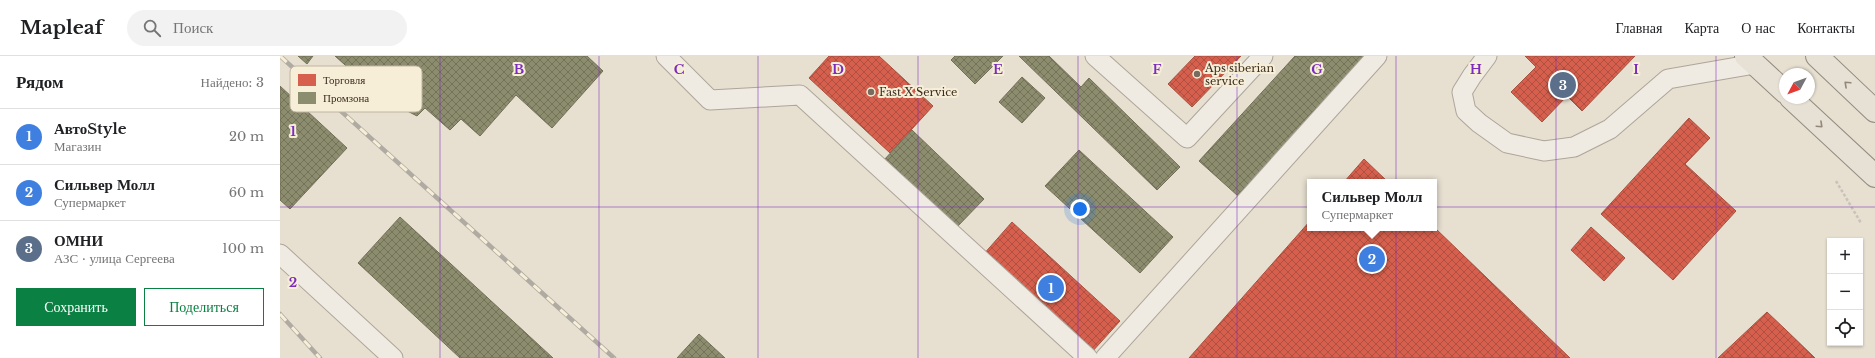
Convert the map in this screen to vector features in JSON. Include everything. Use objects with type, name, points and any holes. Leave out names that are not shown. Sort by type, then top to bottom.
[{"type":"main road","points":[[1817,56],[1875,111]]},
{"type":"main road","points":[[1751,60],[1779,86]]},
{"type":"main road","points":[[1797,104],[1875,176]]},
{"type":"lane","points":[[666,56],[710,100],[800,95],[1088,358]]},
{"type":"lane","points":[[1103,58],[1188,138],[1263,56]]},
{"type":"lane","points":[[1106,358],[1378,56]]},
{"type":"lane","points":[[1487,56],[1462,92],[1466,111],[1479,123],[1507,143],[1544,151],[1574,146],[1610,129],[1668,79],[1751,60]]},
{"type":"lane","points":[[280,254],[393,358]]},
{"type":"building: Торговля","name":"Fast X Service","points":[[829,56],[879,56],[933,106],[890,153],[809,78]]},
{"type":"building: Торговля","points":[[1195,56],[1241,56],[1192,107],[1168,84]]},
{"type":"building: Торговля","points":[[1525,56],[1635,56],[1582,111],[1567,96],[1542,122],[1511,92],[1536,67]]},
{"type":"building: Торговля","points":[[1689,118],[1710,138],[1685,164],[1736,211],[1673,280],[1601,214]]},
{"type":"building: Торговля","points":[[1364,159],[1385,179],[1347,179]]},
{"type":"building: Торговля","points":[[1012,222],[1120,321],[1091,353],[983,255]]},
{"type":"building: Торговля","points":[[1307,224],[1307,231],[1437,230],[1570,358],[1189,358]]},
{"type":"building: Торговля","points":[[1591,227],[1625,258],[1604,281],[1571,250]]},
{"type":"building: Торговля","points":[[1767,312],[1815,358],[1718,358]]},
{"type":"building: Промзона","points":[[298,56],[313,56],[307,64]]},
{"type":"building: Промзона","points":[[335,56],[587,56],[603,71],[552,128],[516,95],[480,136],[461,119],[450,130],[425,108],[422,111],[422,66],[346,66]]},
{"type":"building: Промзона","points":[[955,56],[1003,56],[975,84],[951,60]]},
{"type":"building: Промзона","points":[[1019,56],[1049,56],[1081,87],[1089,78],[1180,167],[1157,190]]},
{"type":"building: Промзона","points":[[1295,56],[1365,56],[1238,196],[1199,161]]},
{"type":"building: Промзона","points":[[1022,77],[1045,98],[1022,123],[999,102]]},
{"type":"building: Промзона","points":[[280,86],[290,95],[290,112],[308,112],[347,148],[290,209],[280,200]]},
{"type":"building: Промзона","points":[[409,112],[421,112],[417,116]]},
{"type":"building: Промзона","points":[[912,130],[984,199],[955,229],[883,161]]},
{"type":"building: Промзона","points":[[1079,150],[1173,237],[1140,273],[1045,186]]},
{"type":"building: Промзона","points":[[400,217],[553,358],[460,358],[358,263]]},
{"type":"building: Промзона","points":[[699,334],[725,358],[677,358]]},
{"type":"railway","points":[[280,56],[291,66]]},
{"type":"railway","points":[[342,112],[614,358]]},
{"type":"railway","points":[[280,314],[320,358]]},
{"type":"place","name":"Aps siberian service","points":[[1197,74]]},
{"type":"place","name":"ОМНИ","points":[[1563,85]]},
{"type":"place","name":"Fast X Service","points":[[871,92]]},
{"type":"place","name":"Сильвер Молл","points":[[1372,259]]},
{"type":"place","name":"АвтоStyle","points":[[1051,288]]}]
